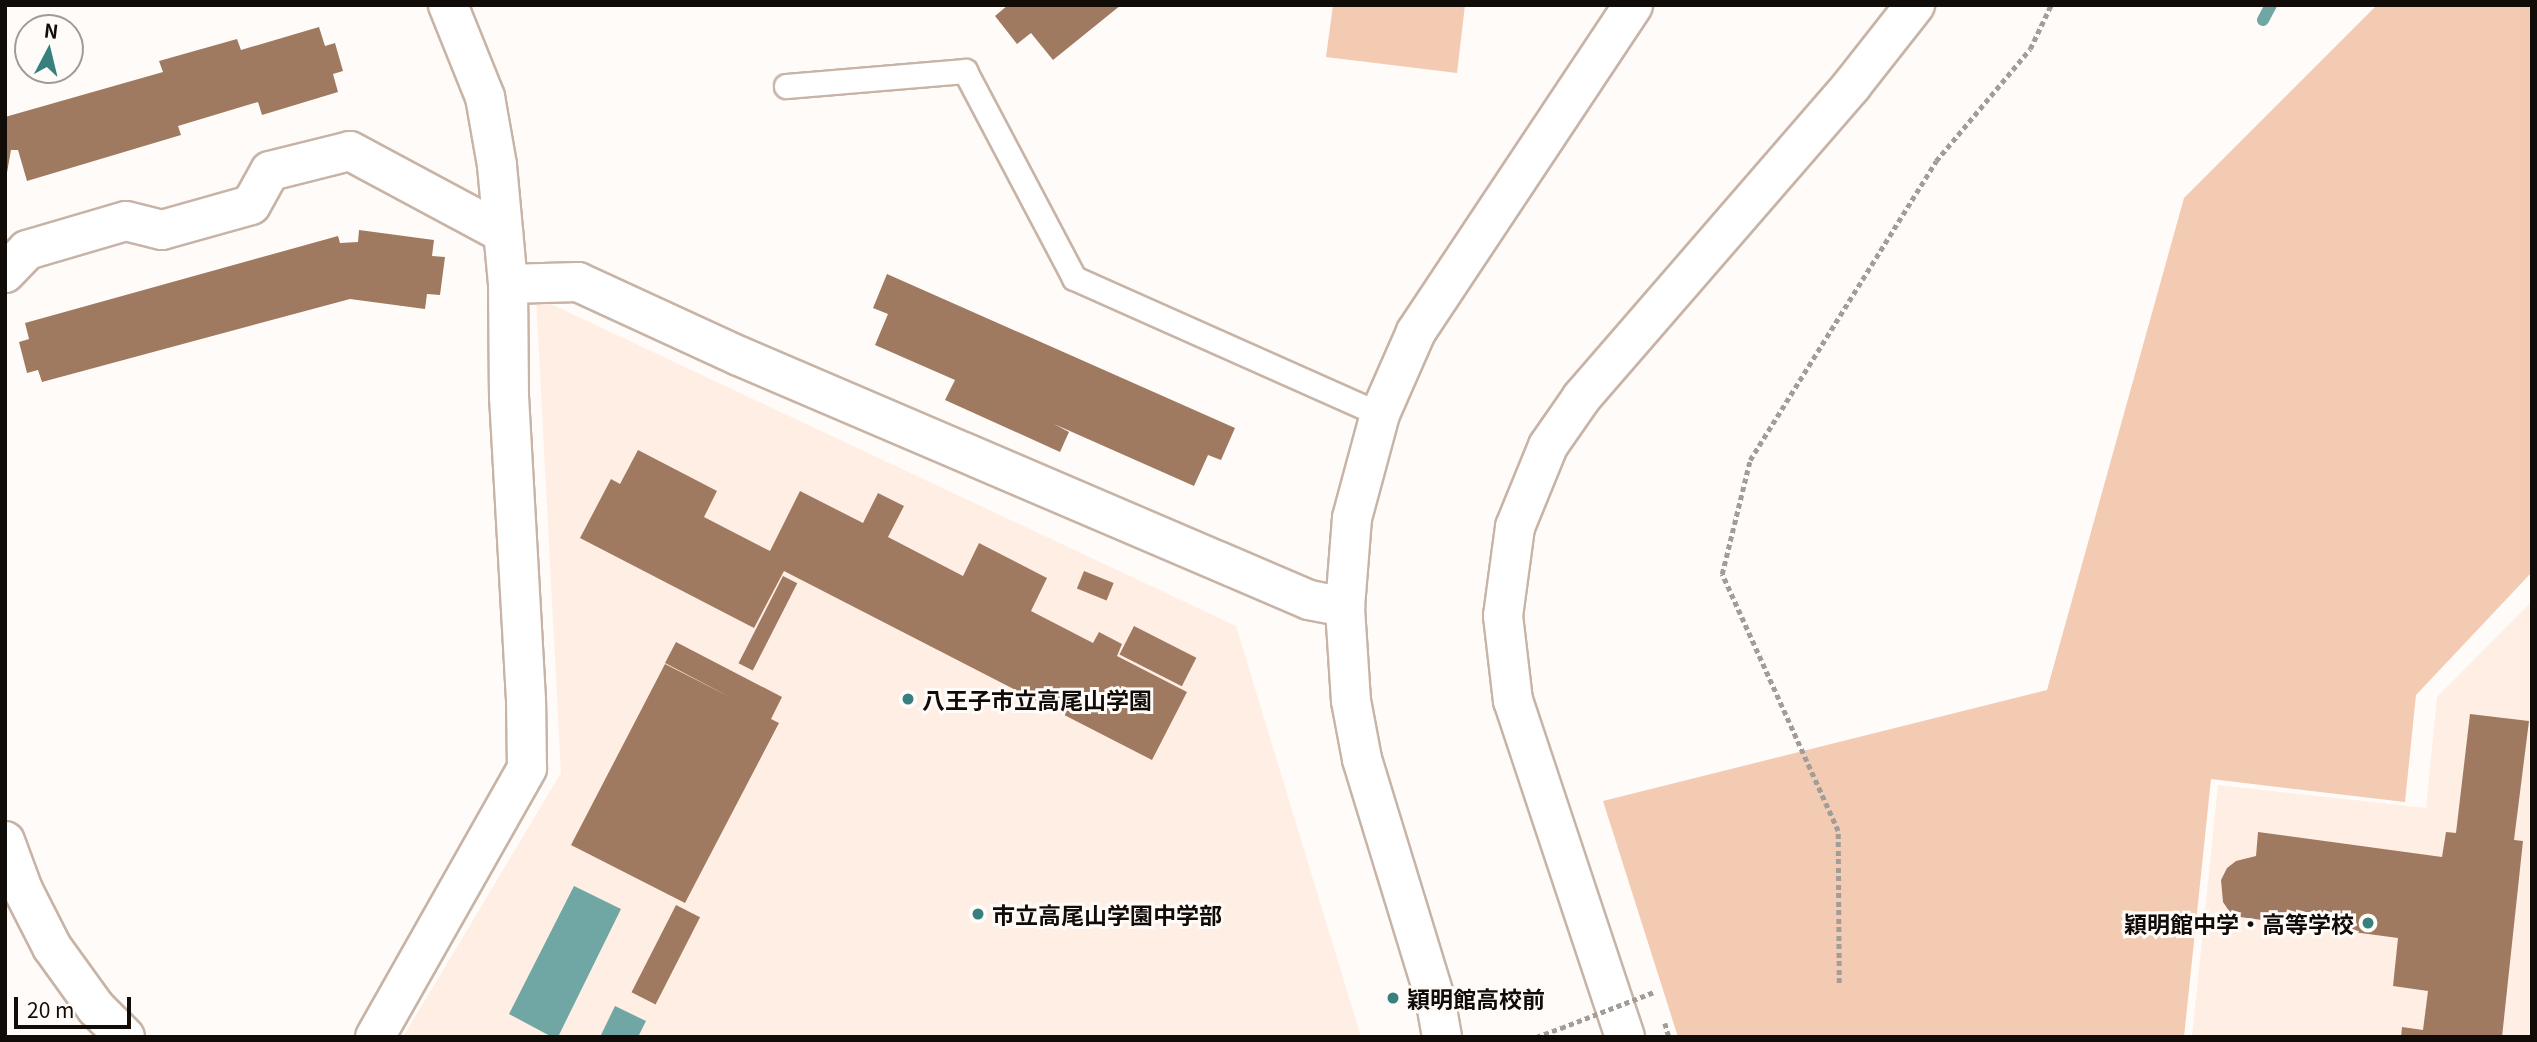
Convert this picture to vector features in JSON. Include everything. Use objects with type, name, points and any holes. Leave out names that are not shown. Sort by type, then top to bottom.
[{"type":"street","points":[[375,1037],[527,768],[526,700],[509,397],[508,284],[497,165],[485,97],[448,5]]},
{"type":"street","points":[[1442,1037],[1435,998],[1357,734],[1347,669],[1345,607],[1352,518],[1380,414],[1401,363],[1435,302],[1633,5]]},
{"type":"street","points":[[1625,1037],[1513,701],[1503,616],[1515,527],[1548,446],[1582,397],[1852,85],[1915,5]]},
{"type":"street","points":[[5,273],[27,250],[126,221],[162,230],[251,205],[270,171],[350,151],[503,233]]},
{"type":"street","points":[[508,284],[578,282],[739,356],[1309,600],[1345,607]]},
{"type":"street","points":[[5,841],[23,890],[52,947],[96,1008],[125,1037]]},
{"type":"lane","points":[[786,86],[965,71],[1074,278],[1380,414]]},
{"type":"path","points":[[1839,983],[1838,831],[1722,574],[1750,460],[1936,161],[2030,49],[2051,5]]},
{"type":"path","points":[[1536,1037],[1654,992]]},
{"type":"shaded area","points":[[1333,5],[1465,5],[1457,73],[1326,57]]},
{"type":"shaded area","points":[[2377,5],[2532,5],[2532,572],[2416,695],[2405,802],[2211,779],[2184,1037],[1678,1037],[1603,801],[2047,690],[2184,198]]},
{"type":"shaded area","name":"八王子市立高尾山学園","points":[[536,297],[1236,626],[1361,1037],[403,1037],[561,773]]},
{"type":"shaded area","name":"穎明館中学・高等学校","points":[[2532,601],[2532,1037],[2192,1037],[2218,785],[2426,808],[2437,697]]},
{"type":"water","points":[[574,886],[621,909],[558,1037],[552,1037],[509,1014]]},
{"type":"water","points":[[615,1006],[646,1021],[638,1037],[600,1037]]},
{"type":"building","points":[[1008,5],[1121,5],[1053,60],[1031,33],[1017,44],[995,16]]},
{"type":"building","points":[[319,27],[325,46],[335,43],[343,71],[333,74],[338,92],[262,115],[258,102],[178,126],[181,135],[27,181],[18,150],[11,150],[5,184],[5,117],[163,72],[159,61],[237,39],[241,50]]},
{"type":"building","points":[[359,230],[434,240],[432,256],[445,257],[440,295],[427,294],[425,309],[350,299],[42,382],[38,370],[27,373],[19,342],[29,339],[25,323],[338,236],[340,243],[358,242]]},
{"type":"building","points":[[887,274],[1235,428],[1221,460],[1208,455],[1194,486],[1054,424],[1069,432],[1060,452],[945,400],[955,380],[875,345],[888,314],[873,308]]},
{"type":"building","points":[[638,450],[717,491],[704,517],[770,551],[800,491],[863,523],[878,493],[904,506],[888,537],[963,576],[979,543],[1047,578],[1031,611],[1093,643],[1099,632],[1122,644],[1117,656],[1187,692],[1152,760],[784,571],[754,628],[580,538],[611,479],[620,484]]},
{"type":"building","points":[[1084,571],[1114,583],[1107,601],[1077,589]]},
{"type":"building","points":[[783,576],[797,583],[753,671],[739,663]]},
{"type":"building","points":[[1134,626],[1196,658],[1182,686],[1119,655]]},
{"type":"building","points":[[676,642],[782,697],[771,719],[779,723],[685,903],[571,845],[665,664],[730,697],[665,663]]},
{"type":"building","points":[[2470,714],[2529,721],[2514,840],[2523,841],[2502,1037],[2401,1037],[2402,1027],[2423,1030],[2428,991],[2393,986],[2398,938],[2240,917],[2229,911],[2223,902],[2221,880],[2227,868],[2236,861],[2256,856],[2258,832],[2442,857],[2446,832],[2456,833]]},
{"type":"building","points":[[676,905],[700,917],[656,1005],[632,992]]},
{"type":"waterway","points":[[2263,20],[2271,5]]},
{"type":"place","name":"八王子市立高尾山学園","points":[[908,699]]},
{"type":"place","name":"市立高尾山学園中学部","points":[[978,914]]},
{"type":"place","name":"穎明館中学・高等学校","points":[[2368,923]]},
{"type":"place","name":"穎明館高校前","points":[[1393,998]]}]
